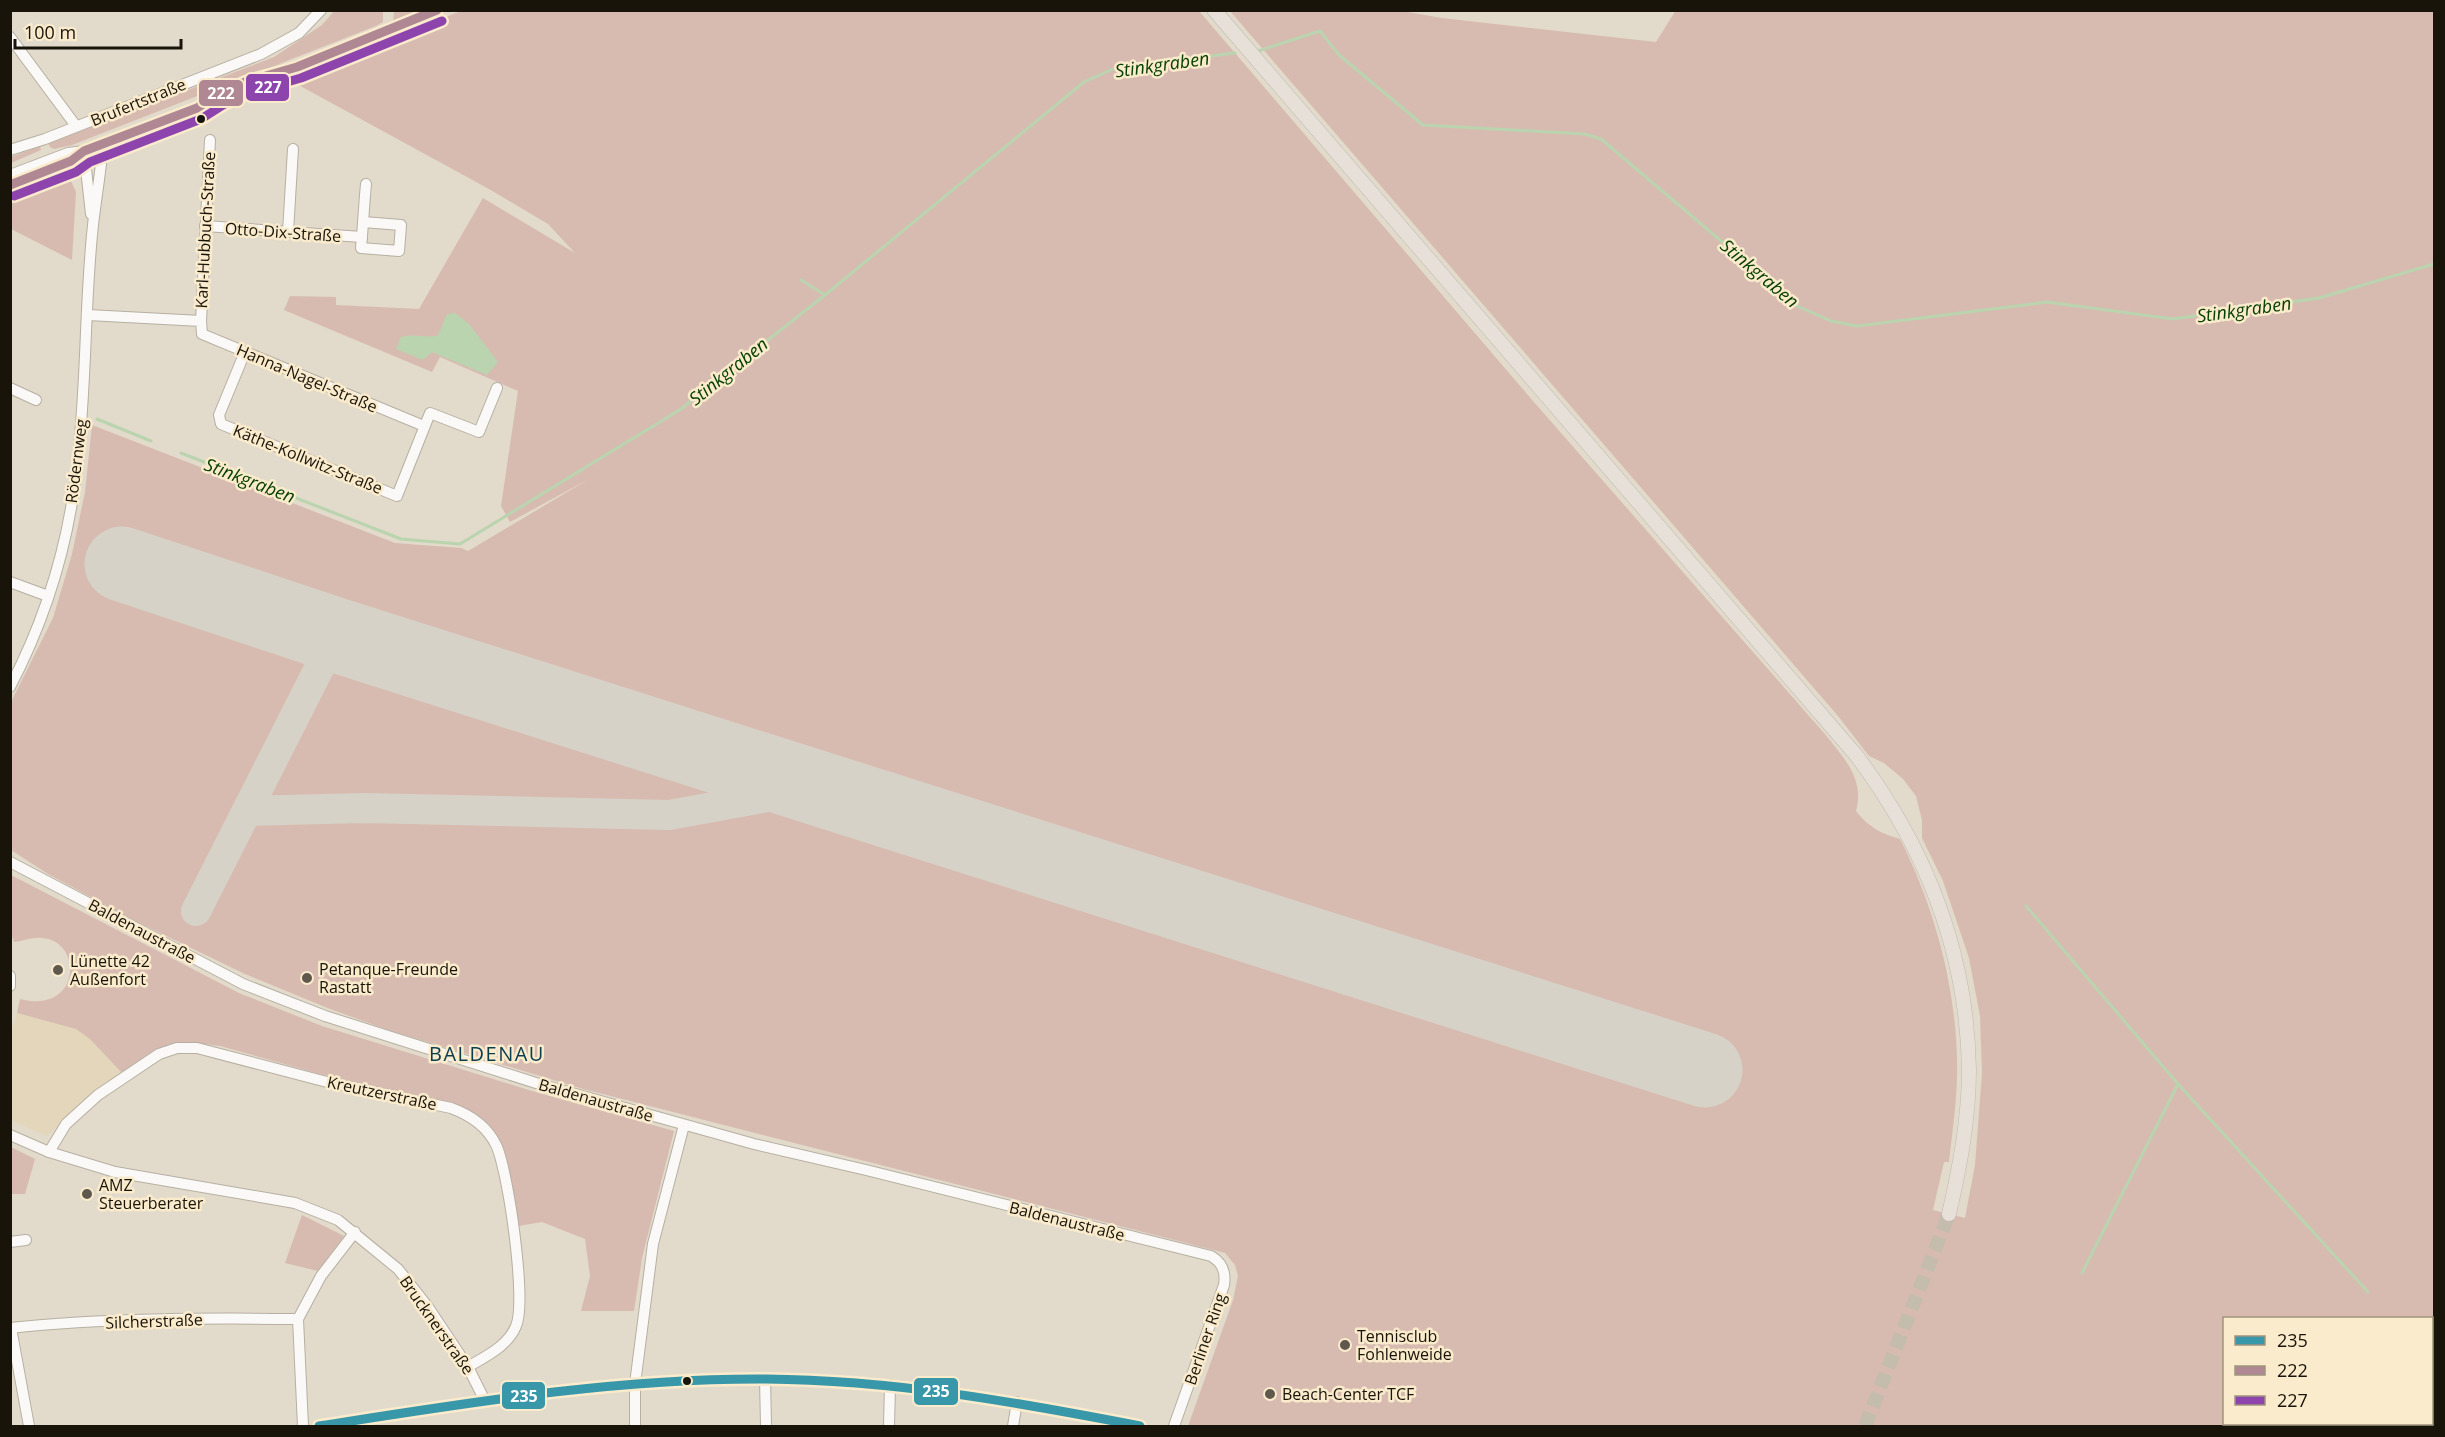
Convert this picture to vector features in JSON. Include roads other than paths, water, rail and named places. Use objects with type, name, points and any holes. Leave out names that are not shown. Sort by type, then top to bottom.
[{"type":"main road","points":[[1214,10],[1856,755],[1901,821],[1917,851],[1946,923],[1964,1007],[1969,1071],[1967,1103],[1957,1176],[1948,1214]]},
{"type":"street","name":"Brufertstraße","points":[[10,150],[261,54],[299,33],[321,10]]},
{"type":"street","points":[[10,175],[68,153],[84,151],[197,108],[222,103],[287,76],[297,67],[438,10]]},
{"type":"street","points":[[10,37],[76,126]]},
{"type":"street","name":"Karl-Hubbuch-Straße","points":[[201,321],[210,140]]},
{"type":"street","name":"Rödernweg","points":[[10,687],[27,655],[48,596],[67,525],[76,476],[93,224],[103,144]]},
{"type":"street","points":[[288,232],[293,149]]},
{"type":"street","points":[[10,185],[71,161],[84,151]]},
{"type":"street","name":"Rödernweg","points":[[84,151],[93,224]]},
{"type":"street","name":"Otto-Dix-Straße","points":[[363,222],[401,225],[399,251],[361,248],[362,237],[363,222],[366,184]]},
{"type":"street","name":"Otto-Dix-Straße","points":[[205,226],[362,237]]},
{"type":"street","points":[[88,315],[201,321]]},
{"type":"street","name":"Hanna-Nagel-Straße","points":[[201,321],[202,334],[424,426]]},
{"type":"street","name":"Käthe-Kollwitz-Straße","points":[[245,352],[219,415],[221,424],[397,496],[424,426]]},
{"type":"street","points":[[10,388],[36,400]]},
{"type":"street","points":[[424,426],[430,413],[479,432],[497,388]]},
{"type":"street","points":[[10,582],[48,596]]},
{"type":"street","name":"Baldenaustraße","points":[[10,862],[243,984],[325,1016],[536,1083],[754,1144],[1211,1256]]},
{"type":"street","points":[[10,976],[10,986]]},
{"type":"street","name":"Kreutzerstraße","points":[[49,1152],[59,1132],[86,1105],[148,1060],[177,1048],[198,1048],[327,1082],[451,1108],[469,1116],[487,1132],[501,1158],[521,1293],[519,1318],[510,1337],[499,1348],[468,1367]]},
{"type":"street","points":[[635,1426],[635,1383],[653,1244],[684,1125]]},
{"type":"street","name":"Brucknerstraße","points":[[10,1135],[49,1152],[115,1172],[295,1203],[328,1215],[355,1232],[398,1269],[428,1307],[468,1367],[484,1401]]},
{"type":"street","points":[[303,1426],[298,1319],[321,1276],[355,1232]]},
{"type":"street","points":[[10,1242],[26,1240]]},
{"type":"street","name":"Berliner Ring","points":[[1174,1426],[1224,1285],[1224,1269],[1221,1263],[1211,1256]]},
{"type":"street","name":"Silcherstraße","points":[[11,1328],[224,1319],[298,1319]]},
{"type":"street","points":[[11,1328],[29,1426]]},
{"type":"street","points":[[765,1379],[766,1426]]},
{"type":"street","points":[[320,1426],[484,1401],[635,1383],[765,1379],[890,1385],[1017,1402],[1140,1426]]},
{"type":"street","points":[[889,1426],[890,1385]]},
{"type":"street","points":[[1013,1426],[1017,1402]]},
{"type":"waterway","name":"Stinkgraben","points":[[1258,51],[1320,31],[1339,55],[1423,125],[1585,134],[1601,139],[1799,307],[1831,321],[1857,326],[2047,302],[2173,319],[2319,298],[2434,264]]},
{"type":"waterway","name":"Stinkgraben","points":[[181,453],[401,539],[460,544],[681,409],[825,295],[1084,82],[1115,68],[1235,53]]},
{"type":"waterway","points":[[801,280],[825,295]]},
{"type":"waterway","name":"Stinkgraben","points":[[97,419],[151,441]]},
{"type":"waterway","points":[[2026,906],[2178,1084],[2368,1292]]},
{"type":"waterway","points":[[2082,1273],[2178,1084]]},
{"type":"tunnel","points":[[1865,1426],[1949,1214]]},
{"type":"place","name":"Lünette 42 Außenfort","points":[[58,970]]},
{"type":"place","name":"Petanque-Freunde Rastatt","points":[[307,978]]},
{"type":"place","name":"AMZ Steuerberater","points":[[87,1194]]},
{"type":"place","name":"Tennisclub Fohlenweide","points":[[1345,1345]]},
{"type":"place","name":"Beach-Center TCF","points":[[1270,1394]]},
{"type":"district","name":"BALDENAU","points":[[487,1053]]}]
